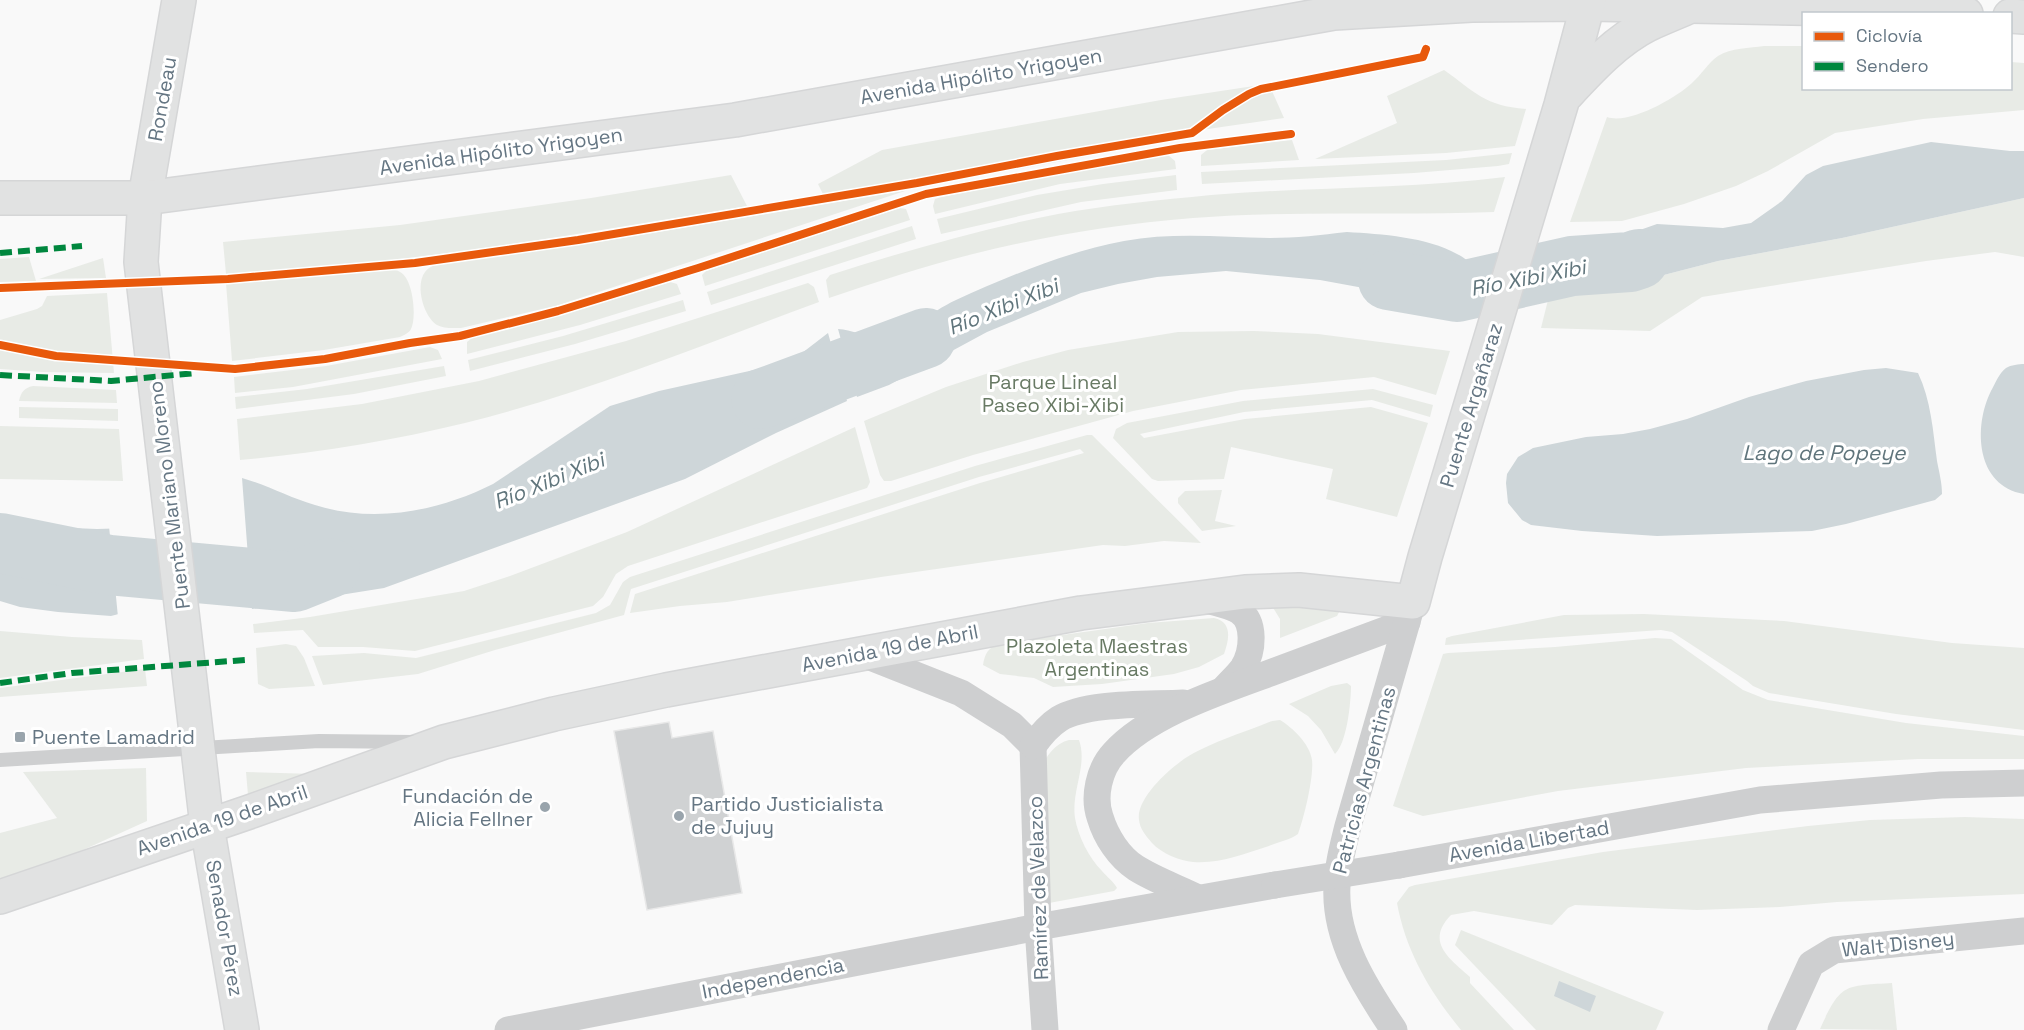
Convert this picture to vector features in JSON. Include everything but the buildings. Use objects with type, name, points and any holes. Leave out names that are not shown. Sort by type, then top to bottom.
[{"type":"main road","name":"Rondeau","points":[[145,198],[179,0]]},
{"type":"main road","name":"Avenida Hipólito Yrigoyen","points":[[0,198],[145,198],[735,120],[1334,13],[1473,5],[1589,2],[1932,12]]},
{"type":"main road","name":"Puente Argañaraz","points":[[1425,557],[1561,106],[1589,2]]},
{"type":"main road","points":[[1561,106],[1599,60],[1648,25],[1693,6]]},
{"type":"main road","name":"Puente Mariano Moreno","points":[[145,198],[141,262],[196,734]]},
{"type":"main road","name":"Patricias Argentinas","points":[[1410,612],[1425,557]]},
{"type":"main road","name":"Avenida 19 de Abril","points":[[0,897],[444,742],[554,714],[860,653],[1080,613],[1245,592],[1299,590],[1410,612]]},
{"type":"main road","name":"Senador Pérez","points":[[196,734],[207,826],[242,1030]]},
{"type":"street","points":[[1199,598],[1238,611],[1248,621],[1251,637],[1246,663],[1236,678],[1223,690]]},
{"type":"street","points":[[1198,898],[1136,868],[1123,857],[1104,829],[1098,812],[1097,795],[1100,778],[1113,754],[1147,727],[1190,703],[1410,612]]},
{"type":"street","name":"Patricias Argentinas","points":[[1395,1030],[1346,946],[1338,908],[1337,887],[1340,859],[1348,826],[1410,612]]},
{"type":"street","points":[[860,653],[961,693],[1012,725],[1033,746],[1045,730],[1059,719],[1083,710],[1190,703]]},
{"type":"street","name":"Ramírez de Velazco","points":[[1033,746],[1038,927],[1045,1030]]},
{"type":"street","name":"Avenida Libertad","points":[[1038,927],[1760,800],[1929,785],[2024,783]]},
{"type":"street","name":"Independencia","points":[[508,1030],[1038,927]]},
{"type":"street","name":"Walt Disney","points":[[1781,1030],[1811,964],[1834,950],[2024,931]]},
{"type":"lane","name":"Avenida 19 de Abril","points":[[0,760],[196,734],[319,741],[444,742]]},
{"type":"green space","points":[[1764,46],[1802,46],[1802,90],[2012,90],[2012,62],[2024,63],[2024,110],[1923,119],[1835,133],[1768,171],[1736,186],[1684,204],[1622,221],[1570,222],[1607,117],[1627,117],[1652,109],[1685,89],[1718,56],[1735,50]]},
{"type":"green space","points":[[1444,70],[1481,97],[1500,105],[1526,109],[1515,146],[1446,153],[1315,159],[1397,123],[1387,96]]},
{"type":"green space","points":[[1254,86],[1218,108],[1191,130],[1069,149],[937,175],[823,194],[818,184],[882,150],[1161,100]]},
{"type":"green space","points":[[1272,91],[1284,118],[1201,130],[1252,96]]},
{"type":"green space","points":[[1292,140],[1299,160],[1201,166],[1201,155],[1207,150]]},
{"type":"green space","points":[[1166,142],[958,180],[958,178]]},
{"type":"green space","points":[[1512,153],[1509,164],[1414,173],[1202,184],[1201,172],[1446,160]]},
{"type":"green space","points":[[1168,155],[1175,161],[1176,169],[1060,184],[935,214],[933,206],[935,199],[942,197],[1081,169]]},
{"type":"green space","points":[[731,175],[747,206],[450,253],[226,274],[223,242],[400,225],[591,198]]},
{"type":"green space","points":[[1176,175],[1177,190],[1081,202],[941,234],[937,219],[1037,195]]},
{"type":"green space","points":[[1505,177],[1494,212],[1268,214],[1165,221],[1110,227],[1000,248],[919,269],[829,298],[826,280],[830,275],[943,241],[1000,226],[1077,211],[1211,195],[1432,184]]},
{"type":"green space","points":[[908,190],[559,305],[461,328],[446,328],[437,325],[428,315],[422,300],[422,278],[427,269],[437,264],[598,242]]},
{"type":"green space","points":[[2024,198],[2024,257],[1995,252],[1702,297],[1650,331],[1541,328],[1550,292],[1590,292],[1718,261],[1842,238]]},
{"type":"green space","points":[[900,208],[906,209],[910,220],[705,286],[702,275],[706,271]]},
{"type":"green space","points":[[912,226],[916,239],[711,305],[707,292]]},
{"type":"green space","points":[[29,257],[36,281],[0,282],[0,259]]},
{"type":"green space","points":[[103,258],[106,278],[39,279]]},
{"type":"green space","points":[[398,271],[404,276],[413,298],[413,323],[405,335],[324,350],[232,361],[226,283]]},
{"type":"green space","points":[[670,282],[677,284],[681,294],[580,325],[467,354],[467,342],[472,338],[561,315]]},
{"type":"green space","points":[[808,283],[814,287],[819,302],[644,367],[555,397],[465,423],[381,441],[240,460],[237,419],[362,404],[479,381],[626,341]]},
{"type":"green space","points":[[107,293],[114,373],[0,369],[0,320],[37,309],[42,306],[47,296]]},
{"type":"green space","points":[[683,300],[686,311],[575,344],[470,371],[468,360],[563,336]]},
{"type":"green space","name":"Parque Lineal Paseo Xibi-Xibi","points":[[1254,331],[1318,334],[1450,351],[1436,395],[1374,377],[1241,390],[1133,411],[973,455],[891,481],[884,481],[880,475],[864,421],[946,387],[1068,350],[1178,332]]},
{"type":"green space","points":[[430,347],[438,350],[442,359],[293,387],[235,393],[234,377],[326,366]]},
{"type":"green space","points":[[444,366],[446,376],[354,394],[236,409],[235,397],[307,389]]},
{"type":"green space","points":[[33,386],[116,390],[117,403],[19,401],[23,391]]},
{"type":"green space","name":"Parque Lineal Paseo Xibi-Xibi","points":[[1373,389],[1433,405],[1430,417],[1372,400],[1244,412],[1140,434],[1144,438],[1245,419],[1371,407],[1428,423],[1397,517],[1326,499],[1333,469],[1231,447],[1224,479],[1158,481],[1152,479],[1113,438],[1116,429],[1127,423],[1243,401]]},
{"type":"green space","points":[[19,407],[118,409],[118,421],[19,418]]},
{"type":"green space","points":[[0,426],[119,429],[123,481],[0,479]]},
{"type":"green space","points":[[855,427],[870,482],[867,488],[628,566],[616,574],[603,597],[593,606],[415,651],[363,647],[318,647],[303,630],[254,633],[253,624],[310,617],[464,591],[507,577],[627,532]]},
{"type":"green space","name":"Parque Lineal Paseo Xibi-Xibi","points":[[1092,435],[1201,543],[1164,541],[1125,546],[1103,545],[727,602],[630,613],[635,594],[980,483],[1084,453],[1080,449],[979,477],[631,589],[624,615],[495,650],[418,674],[323,685],[312,656],[364,653],[416,658],[596,613],[610,605],[623,582],[630,577],[975,466]]},
{"type":"green space","points":[[1222,490],[1215,521],[1236,526],[1202,531],[1178,503],[1178,498],[1185,491]]},
{"type":"green space","points":[[1277,604],[1340,610],[1337,616],[1280,638],[1280,619],[1272,606]]},
{"type":"green space","points":[[1644,614],[1784,621],[1952,643],[2024,648],[2024,730],[1896,714],[1769,693],[1753,686],[1672,632],[1661,630],[1445,645],[1446,638],[1452,636],[1564,615]]},
{"type":"green space","name":"Plazoleta Maestras Argentinas","points":[[1214,618],[1227,627],[1228,638],[1224,654],[1199,667],[1174,674],[1102,684],[1053,687],[1034,678],[1000,674],[983,665],[988,652],[999,644],[1148,623]]},
{"type":"green space","points":[[0,631],[142,640],[144,659],[0,678]]},
{"type":"green space","points":[[1655,638],[1671,639],[1743,690],[1768,700],[1906,723],[2024,736],[2024,759],[1918,759],[1746,768],[1558,791],[1423,816],[1393,806],[1443,654]]},
{"type":"green space","points":[[286,644],[296,646],[304,658],[315,686],[269,689],[258,684],[256,648]]},
{"type":"green space","points":[[145,669],[147,686],[0,697],[0,688]]},
{"type":"green space","points":[[1347,683],[1351,686],[1348,722],[1343,741],[1335,754],[1321,730],[1308,716],[1289,704],[1331,686]]},
{"type":"green space","points":[[1280,720],[1300,737],[1308,748],[1312,760],[1310,787],[1298,834],[1241,855],[1203,862],[1177,858],[1160,850],[1152,843],[1141,826],[1139,812],[1147,796],[1167,773],[1200,750],[1272,721]]},
{"type":"green space","points":[[1069,740],[1079,740],[1081,749],[1081,769],[1074,808],[1079,832],[1097,866],[1117,888],[1114,891],[1049,903],[1040,768],[1055,747]]},
{"type":"green space","points":[[146,768],[147,821],[39,870],[0,882],[0,833],[57,818],[23,772]]},
{"type":"green space","points":[[246,772],[315,774],[248,795]]},
{"type":"green space","points":[[1965,817],[2024,819],[2024,894],[1697,910],[1575,905],[1568,908],[1552,925],[1474,911],[1451,915],[1440,933],[1443,949],[1470,977],[1470,983],[1514,1030],[1461,1030],[1439,1001],[1421,971],[1406,938],[1397,903],[1409,887],[1415,885],[1603,852],[1870,820]]},
{"type":"green space","points":[[1461,930],[1664,1012],[1656,1030],[1536,1030],[1455,945]]},
{"type":"green space","points":[[1892,983],[1897,1030],[1820,1029],[1833,1003],[1846,990],[1863,985]]},
{"type":"water","points":[[1931,142],[2024,151],[2024,198],[1842,238],[1718,261],[1590,292],[1550,292],[1560,254],[1586,249],[1657,224],[1723,228],[1751,223],[1782,201],[1806,175],[1823,166]]},
{"type":"water","points":[[1347,232],[1418,240],[1445,248],[1477,267],[1459,322],[1380,291],[1320,280],[1226,271],[1157,277],[1081,293],[987,332],[889,385],[857,397],[838,329],[878,336],[899,331],[956,300],[1017,274],[1081,251],[1124,241],[1178,236],[1270,238]]},
{"type":"water","points":[[828,333],[847,401],[776,433],[685,479],[384,588],[252,609],[242,478],[306,502],[338,511],[383,514],[429,508],[493,484],[610,406],[659,391],[777,365],[802,353]]},
{"type":"water","points":[[2024,364],[2024,494],[2008,489],[1996,480],[1983,453],[1981,437],[1985,405],[1997,379],[2006,368]]},
{"type":"water","name":"Lago de Popeye","points":[[1886,368],[1918,373],[1922,383],[1931,416],[1942,485],[1942,494],[1935,500],[1812,531],[1657,536],[1531,525],[1522,520],[1508,503],[1507,474],[1518,457],[1533,448],[1586,437],[1650,429],[1806,381]]},
{"type":"water","points":[[0,517],[72,528],[129,528],[138,609],[111,616],[20,607],[0,601]]},
{"type":"water","points":[[1559,981],[1596,996],[1590,1012],[1554,996]]},
{"type":"pier","points":[[1476,263],[1479,268],[1462,323],[1458,325],[1456,324]]},
{"type":"pier","points":[[129,525],[132,527],[141,609],[139,612],[118,617],[109,526]]},
{"type":"waterway","name":"Río Xibi Xibi","points":[[1388,280],[1457,292],[1572,266],[1630,262],[1639,259]]},
{"type":"waterway","name":"Río Xibi Xibi","points":[[761,399],[926,338]]},
{"type":"waterway","name":"Río Xibi Xibi","points":[[0,543],[109,565],[295,582],[330,568]]},
{"type":"marked path","points":[[0,253],[82,246]]},
{"type":"marked path","points":[[0,375],[111,381],[196,373]]},
{"type":"marked path","points":[[0,683],[72,673],[245,660]]},
{"type":"cycle path","points":[[0,288],[228,279],[415,263],[578,240],[917,183],[1192,133],[1223,110],[1261,89],[1423,57],[1426,49]]},
{"type":"cycle path","points":[[0,345],[56,356],[235,369],[325,359],[460,336],[558,311],[926,194],[1180,148],[1291,134]]},
{"type":"place","name":"Puente Lamadrid","points":[[20,737]]},
{"type":"place","name":"Fundación de Alicia Fellner","points":[[545,807]]},
{"type":"place","name":"Partido Justicialista de Jujuy","points":[[679,816]]}]
